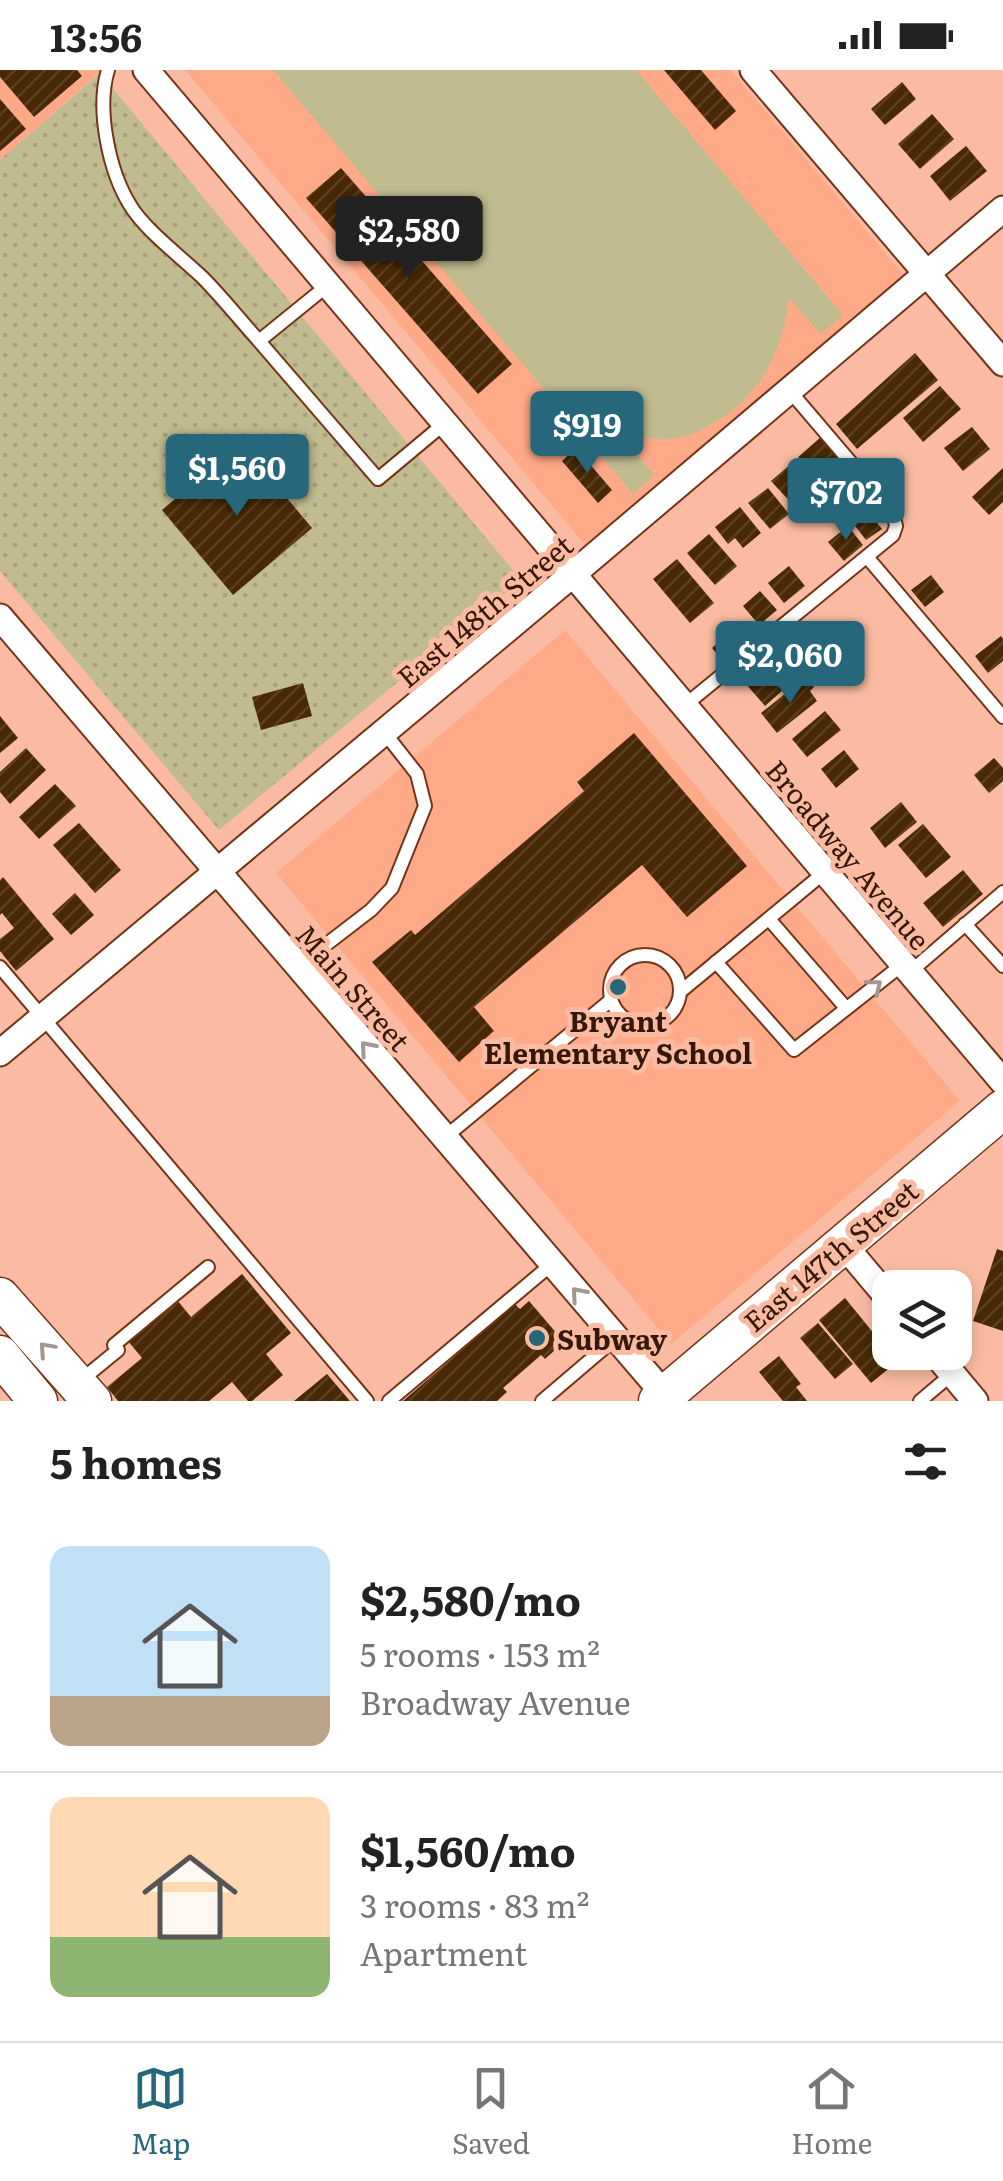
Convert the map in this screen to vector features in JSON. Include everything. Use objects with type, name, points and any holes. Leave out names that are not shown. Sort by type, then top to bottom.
[{"type":"main road","name":"East 147th Street","points":[[661,1398],[1003,1110]]},
{"type":"main road","points":[[0,1297],[85,1392]]},
{"type":"main road","points":[[0,1355],[38,1401]]},
{"type":"street","name":"Broadway Avenue","points":[[146,70],[1003,1082]]},
{"type":"street","points":[[753,70],[1003,363]]},
{"type":"street","name":"East 148th Street","points":[[0,1053],[1003,210]]},
{"type":"street","name":"Main Street","points":[[0,617],[616,1338],[661,1398]]},
{"type":"street","points":[[843,1244],[872,1279]]},
{"type":"street","points":[[949,1370],[974,1401]]},
{"type":"lane","points":[[108,70],[102,98],[110,155],[132,209],[206,280],[378,479],[445,423]]},
{"type":"lane","points":[[258,342],[328,285]]},
{"type":"lane","points":[[684,706],[893,535],[893,512],[790,390]]},
{"type":"lane","points":[[866,556],[1003,718]]},
{"type":"lane","points":[[297,967],[372,910],[392,888],[425,806],[417,774],[384,732]]},
{"type":"lane","points":[[680,992],[825,872]]},
{"type":"lane","points":[[716,962],[794,1050],[1003,892]]},
{"type":"lane","points":[[769,919],[846,1008]]},
{"type":"lane","points":[[965,924],[1003,966]]},
{"type":"lane","points":[[992,952],[1003,943]]},
{"type":"lane","points":[[643,955],[655,956],[674,970],[680,992],[672,1013],[652,1025],[641,1025],[620,1015],[610,1000],[610,984],[622,964],[643,955]]},
{"type":"lane","points":[[0,966],[367,1401]]},
{"type":"lane","points":[[444,1138],[610,1000]]},
{"type":"lane","points":[[389,1401],[552,1264]]},
{"type":"lane","points":[[85,1392],[118,1350],[114,1345],[208,1267]]},
{"type":"lane","points":[[542,1401],[616,1338]]},
{"type":"lane","points":[[920,1401],[952,1374]]},
{"type":"shaded area","points":[[0,70],[102,70],[0,160]]},
{"type":"shaded area","points":[[185,70],[731,70],[907,279],[587,547]]},
{"type":"shaded area","points":[[273,70],[636,70],[843,315],[821,334],[789,298],[776,352],[759,383],[734,409],[683,437],[622,436],[654,475],[633,494]]},
{"type":"shaded area","points":[[100,73],[521,580],[219,830],[0,571],[0,160]]},
{"type":"shaded area","name":"Bryant Elementary School","points":[[565,630],[960,1101],[671,1344],[276,873]]},
{"type":"building","points":[[0,70],[77,70],[82,76],[34,117],[0,77]]},
{"type":"building","points":[[664,70],[701,70],[736,111],[715,130]]},
{"type":"building","points":[[902,82],[916,99],[885,125],[871,109]]},
{"type":"building","points":[[0,99],[26,129],[0,151]]},
{"type":"building","points":[[932,114],[954,139],[920,169],[898,144]]},
{"type":"building","points":[[966,146],[987,171],[950,201],[930,176]]},
{"type":"building","points":[[341,168],[512,364],[478,394],[306,198]]},
{"type":"building","points":[[915,353],[938,380],[857,449],[836,424]]},
{"type":"building","points":[[940,386],[961,409],[923,442],[903,418]]},
{"type":"building","points":[[972,427],[990,449],[963,471],[944,448]]},
{"type":"building","points":[[821,437],[862,485],[839,505],[798,457]]},
{"type":"building","points":[[241,443],[312,528],[233,595],[162,510]]},
{"type":"building","points":[[576,448],[612,490],[598,503],[562,461]]},
{"type":"building","points":[[792,463],[826,503],[807,520],[771,481]]},
{"type":"building","points":[[1003,468],[1003,502],[989,515],[972,497]]},
{"type":"building","points":[[768,488],[789,514],[770,529],[748,503]]},
{"type":"building","points":[[740,507],[761,533],[743,548],[735,538],[728,544],[715,527]]},
{"type":"building","points":[[867,510],[882,529],[866,540],[852,522]]},
{"type":"building","points":[[848,526],[863,545],[844,561],[828,542]]},
{"type":"building","points":[[709,534],[737,566],[715,585],[687,553]]},
{"type":"building","points":[[677,559],[714,603],[690,623],[653,579]]},
{"type":"building","points":[[789,566],[805,586],[784,603],[768,583]]},
{"type":"building","points":[[931,575],[944,592],[925,607],[911,590]]},
{"type":"building","points":[[760,591],[777,610],[759,625],[743,606]]},
{"type":"building","points":[[798,630],[821,656],[765,706],[745,683],[760,670],[757,666]]},
{"type":"building","points":[[730,632],[742,646],[724,662],[712,648]]},
{"type":"building","points":[[1001,636],[1003,661],[988,673],[975,656]]},
{"type":"building","points":[[806,677],[814,687],[810,691],[817,701],[777,733],[761,713]]},
{"type":"building","points":[[303,683],[312,716],[261,730],[252,697]]},
{"type":"building","points":[[825,711],[841,730],[807,757],[792,739]]},
{"type":"building","points":[[0,716],[18,738],[0,753]]},
{"type":"building","points":[[634,733],[747,866],[687,917],[642,865],[474,1007],[494,1031],[459,1062],[372,962],[411,930],[415,935],[584,791],[577,782]]},
{"type":"building","points":[[26,748],[46,770],[10,804],[0,792],[0,772]]},
{"type":"building","points":[[844,750],[859,769],[836,788],[821,769]]},
{"type":"building","points":[[994,758],[1003,768],[1003,781],[989,793],[974,775]]},
{"type":"building","points":[[55,784],[76,806],[39,839],[19,817]]},
{"type":"building","points":[[901,802],[917,822],[885,848],[870,828]]},
{"type":"building","points":[[79,823],[121,870],[95,893],[53,845]]},
{"type":"building","points":[[923,824],[951,857],[926,878],[898,845]]},
{"type":"building","points":[[963,870],[983,894],[943,927],[923,903]]},
{"type":"building","points":[[3,877],[54,939],[16,971],[0,951],[0,939],[14,928],[0,915]]},
{"type":"building","points":[[75,893],[94,915],[71,935],[52,914]]},
{"type":"building","points":[[997,1249],[1003,1251],[1003,1331],[973,1321]]},
{"type":"building","points":[[242,1274],[291,1333],[266,1354],[283,1375],[252,1401],[232,1382],[209,1401],[118,1401],[107,1387],[142,1358],[128,1341],[177,1300],[191,1317]]},
{"type":"building","points":[[845,1298],[872,1331],[872,1370],[887,1370],[871,1383],[819,1320]]},
{"type":"building","points":[[529,1301],[564,1342],[545,1359],[541,1355],[503,1388],[507,1392],[497,1401],[403,1401],[515,1304],[520,1309]]},
{"type":"building","points":[[818,1323],[853,1364],[835,1379],[800,1338]]},
{"type":"building","points":[[779,1356],[801,1384],[796,1387],[807,1401],[783,1401],[759,1372]]},
{"type":"building","points":[[327,1374],[350,1401],[294,1401]]},
{"type":"place","name":"Bryant Elementary School","points":[[618,987]]},
{"type":"place","name":"Subway","points":[[537,1338]]}]
